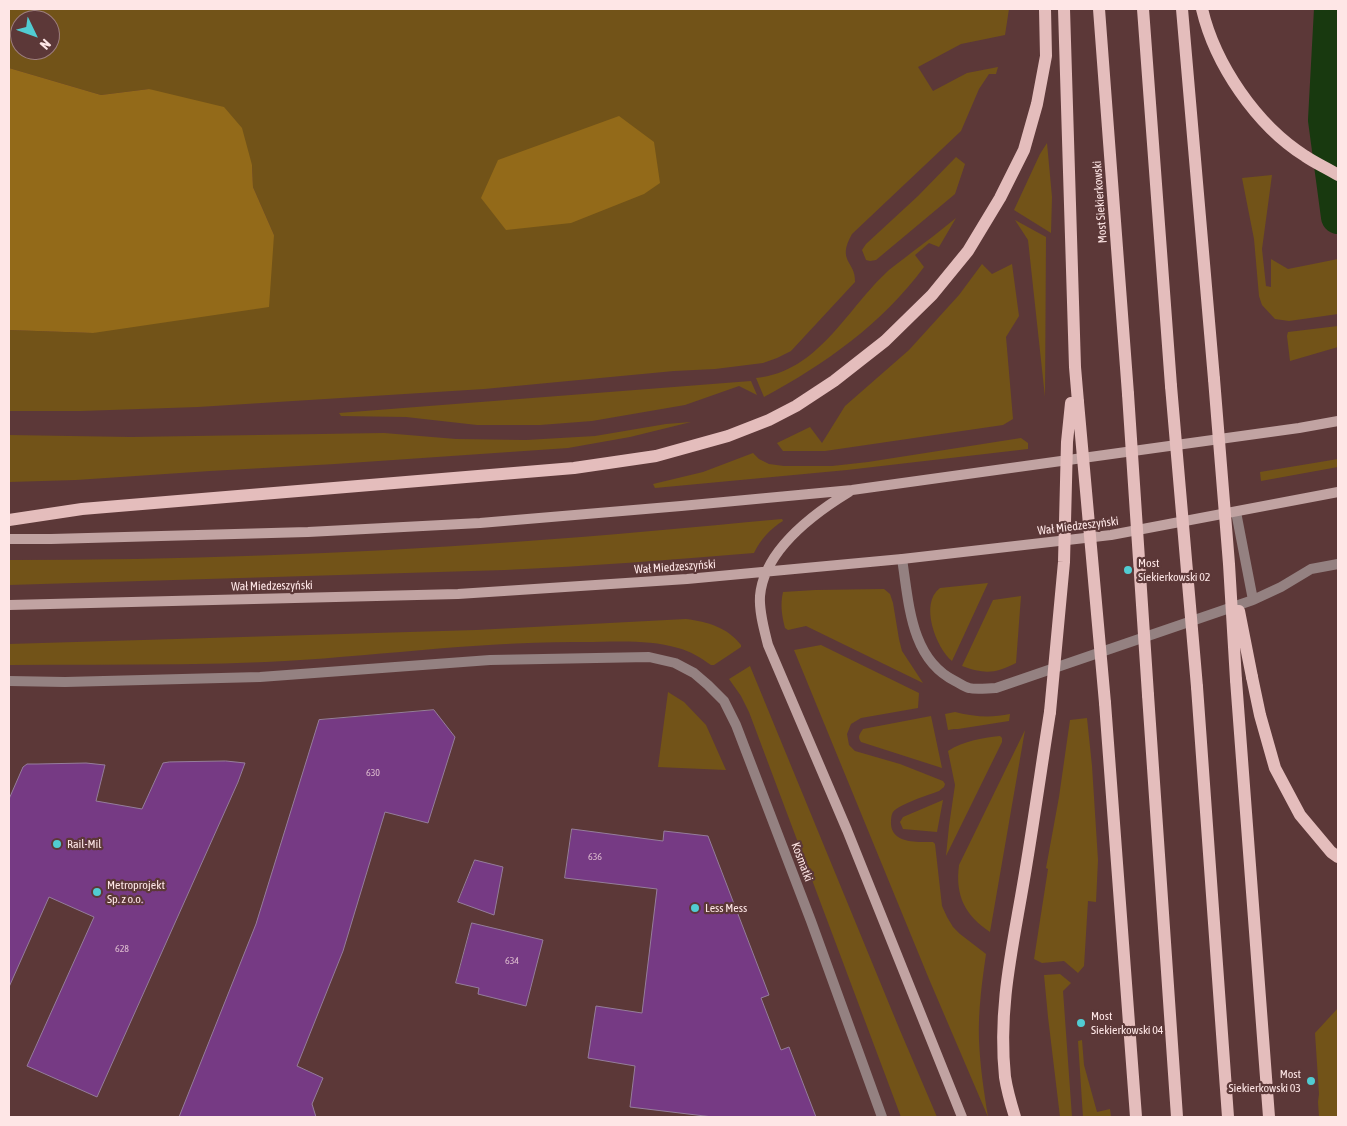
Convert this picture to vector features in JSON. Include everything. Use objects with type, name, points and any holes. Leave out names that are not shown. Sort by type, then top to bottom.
[{"type":"main road","points":[[9,520],[82,509],[574,468],[656,456],[738,433],[769,420],[796,406],[834,381],[885,341],[932,295],[964,256],[995,206],[1024,150],[1038,104],[1046,56],[1045,9]]},
{"type":"main road","points":[[1064,9],[1075,403],[1105,702],[1136,1117]]},
{"type":"main road","name":"Most Siekierkowski","points":[[1099,9],[1128,394],[1177,1117]]},
{"type":"main road","points":[[1143,9],[1171,386],[1197,687],[1228,1117]]},
{"type":"main road","points":[[1182,9],[1229,564],[1269,1117]]},
{"type":"main road","points":[[1202,9],[1205,24],[1224,65],[1247,103],[1272,130],[1304,156],[1338,174]]},
{"type":"main road","points":[[1015,1117],[1006,1078],[1003,1019],[1007,973],[1024,883],[1050,712],[1064,562],[1066,442],[1075,403]]},
{"type":"main road","points":[[9,539],[308,532],[461,524],[680,506],[852,490],[1338,422]]},
{"type":"main road","points":[[852,490],[812,517],[776,554],[765,572],[760,596],[761,617],[768,645],[846,830],[962,1117]]},
{"type":"main road","name":"Wał Miedzeszyński","points":[[9,604],[458,594],[687,579],[902,559],[1111,535],[1338,492]]},
{"type":"main road","points":[[1229,564],[1260,715],[1276,768],[1300,815],[1331,852],[1338,857]]},
{"type":"street","points":[[1236,512],[1253,600]]},
{"type":"street","points":[[902,559],[913,626],[920,645],[932,664],[946,676],[969,688],[996,688],[1253,600],[1281,587],[1312,569],[1338,564]]},
{"type":"street","name":"Kosmatki","points":[[9,681],[65,682],[260,677],[490,660],[648,657],[675,663],[694,673],[724,701],[736,725],[811,921],[882,1117]]},
{"type":"shaded area","points":[[9,9],[1009,9],[1005,35],[961,44],[918,67],[933,91],[967,73],[998,67],[996,74],[989,74],[979,89],[961,131],[852,234],[846,250],[846,256],[855,275],[855,282],[791,351],[763,363],[715,369],[674,371],[484,389],[198,407],[81,411],[9,411],[9,330],[93,333],[274,235],[253,187],[252,165],[149,89],[101,95],[9,68]]},
{"type":"shaded area","points":[[9,68],[101,95],[149,89],[224,107],[242,128],[252,165],[253,187],[274,235],[269,307],[93,333],[9,330]]},
{"type":"shaded area","points":[[619,116],[654,142],[660,183],[644,194],[571,223],[506,230],[481,198],[498,160]]},
{"type":"shaded area","points":[[1047,143],[1052,197],[1051,233],[1014,210]]},
{"type":"shaded area","points":[[956,157],[965,164],[955,194],[876,260],[866,260],[862,250],[866,244],[918,196]]},
{"type":"shaded area","points":[[1272,175],[1262,249],[1266,286],[1271,287],[1271,259],[1288,269],[1338,259],[1338,314],[1289,321],[1275,319],[1262,305],[1259,296],[1254,239],[1242,178]]},
{"type":"shaded area","points":[[956,218],[939,247],[929,243],[915,255],[924,267],[890,307],[851,341],[809,371],[764,397],[756,378],[778,373],[797,364],[815,351],[889,270]]},
{"type":"shaded area","points":[[1015,220],[1046,237],[1045,397],[1028,240]]},
{"type":"shaded area","points":[[982,264],[992,274],[1012,264],[1019,316],[1006,337],[1013,419],[1003,425],[825,451],[783,451],[777,443],[810,427],[822,443],[845,406],[909,350],[959,295]]},
{"type":"shaded area","points":[[1338,326],[1338,347],[1290,361],[1288,332]]},
{"type":"shaded area","points":[[751,381],[757,395],[739,386],[685,405],[592,421],[540,425],[477,425],[406,417],[341,416],[339,413]]},
{"type":"shaded area","points":[[691,422],[630,437],[568,448],[76,480],[9,482],[9,435],[131,437],[384,433],[456,439],[526,440],[595,436],[666,424]]},
{"type":"shaded area","points":[[1021,438],[1028,443],[1028,449],[847,470],[655,488],[653,484],[703,472],[753,453],[759,459],[769,464],[784,466],[832,466]]},
{"type":"shaded area","points":[[1338,459],[1338,467],[1261,481],[1260,472]]},
{"type":"shaded area","points":[[782,519],[783,521],[766,535],[754,553],[630,563],[505,570],[9,585],[9,560],[135,559],[388,550],[581,537]]},
{"type":"shaded area","points":[[988,583],[952,661],[940,646],[932,625],[930,614],[934,595],[940,588]]},
{"type":"shaded area","points":[[884,589],[890,594],[893,603],[902,651],[923,683],[806,626],[788,630],[785,628],[782,610],[783,592]]},
{"type":"shaded area","points":[[1021,596],[1016,663],[989,672],[962,666],[993,600]]},
{"type":"shaded area","points":[[686,619],[716,626],[736,639],[741,647],[714,665],[687,651],[655,643],[543,642],[266,662],[9,665],[9,644],[476,630]]},
{"type":"shaded area","points":[[821,645],[919,693],[918,708],[861,718],[851,724],[847,734],[849,745],[855,751],[900,764],[943,781],[945,784],[939,791],[896,809],[892,813],[891,824],[892,831],[907,841],[933,842],[935,844],[942,906],[947,917],[960,934],[986,954],[979,1029],[981,1069],[988,1117],[929,979],[794,650]]},
{"type":"shaded area","points":[[750,666],[937,1117],[901,1117],[749,712],[729,679]]},
{"type":"shaded area","points":[[668,692],[684,702],[706,725],[726,770],[658,767]]},
{"type":"shaded area","points":[[955,712],[983,716],[1010,714],[1009,721],[948,730],[945,714]]},
{"type":"shaded area","points":[[931,716],[942,768],[861,742],[859,738],[863,729]]},
{"type":"shaded area","points":[[1087,718],[1098,860],[1096,902],[1088,901],[1084,966],[1078,973],[1064,961],[1042,963],[1034,959],[1048,869],[1046,868],[1070,720]]},
{"type":"shaded area","points":[[1025,730],[990,932],[974,919],[964,904],[960,895],[959,865]]},
{"type":"shaded area","points":[[1000,736],[1002,742],[946,856],[955,785],[948,751],[966,742]]},
{"type":"shaded area","points":[[943,800],[937,832],[903,829],[900,822],[903,817]]},
{"type":"shaded area","points":[[1060,974],[1071,983],[1063,991],[1072,1117],[1060,1117],[1044,975]]},
{"type":"shaded area","points":[[1338,1008],[1338,1117],[1319,1117],[1315,1033]]},
{"type":"shaded area","points":[[1082,1040],[1084,1065],[1097,1112],[1110,1109],[1111,1117],[1083,1117],[1078,1041]]},
{"type":"building","points":[[434,710],[455,737],[428,823],[385,812],[343,951],[297,1066],[323,1078],[312,1104],[316,1117],[179,1117],[256,924],[319,720]]},
{"type":"building","points":[[226,761],[245,763],[97,1097],[27,1066],[94,917],[49,897],[9,987],[9,799],[23,767],[27,764],[86,763],[105,765],[96,801],[142,809],[163,763]]},
{"type":"building","name":"Less Mess","points":[[572,829],[663,841],[664,831],[708,836],[769,995],[761,998],[781,1050],[789,1047],[816,1117],[713,1117],[630,1107],[635,1066],[588,1058],[596,1006],[642,1013],[657,889],[565,878]]},
{"type":"building","points":[[475,860],[503,867],[494,915],[458,902]]},
{"type":"building","points":[[472,923],[543,940],[526,1006],[478,994],[479,988],[456,983]]},
{"type":"waterway","points":[[1331,9],[1325,120],[1338,217]]},
{"type":"place","name":"Most Siekierkowski 02","points":[[1128,570]]},
{"type":"place","name":"Rail-Mil","points":[[57,844]]},
{"type":"place","name":"Metroprojekt Sp. z o.o.","points":[[97,892]]},
{"type":"place","name":"Less Mess","points":[[695,908]]},
{"type":"place","name":"Most Siekierkowski 04","points":[[1081,1023]]},
{"type":"place","name":"Most Siekierkowski 03","points":[[1311,1081]]}]
